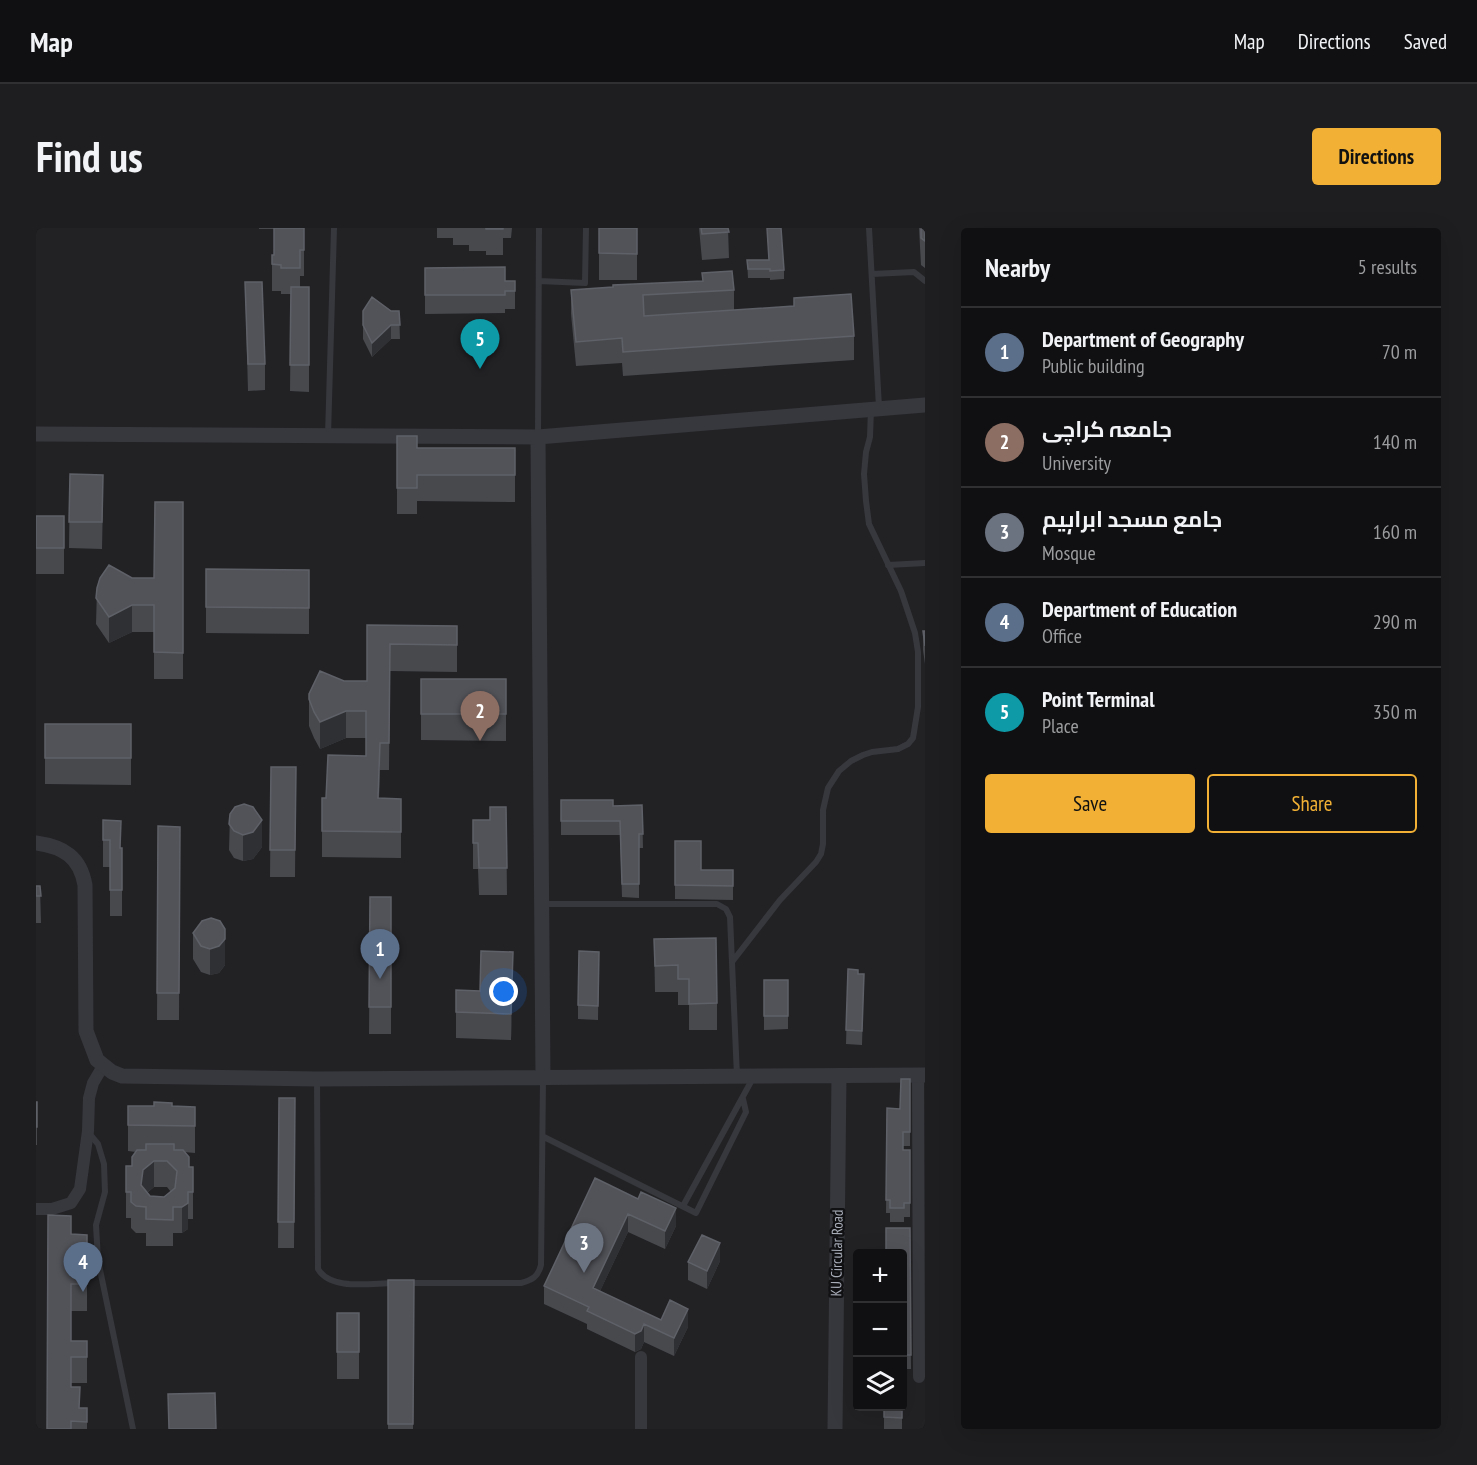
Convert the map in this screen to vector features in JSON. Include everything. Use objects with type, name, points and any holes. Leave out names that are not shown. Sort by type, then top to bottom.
[{"type":"street","points":[[36,434],[538,436],[925,405]]},
{"type":"street","points":[[538,436],[543,1078]]},
{"type":"street","points":[[36,843],[66,852],[83,873],[86,1031],[97,1060],[103,1066],[122,1076],[317,1079],[922,1075],[919,1377]]},
{"type":"street","points":[[36,1209],[52,1209],[71,1203],[80,1189],[88,1131],[88,1098],[93,1083],[103,1066]]},
{"type":"street","name":"KU Circular Road","points":[[835,1429],[839,1076]]},
{"type":"street","points":[[641,1357],[641,1429]]},
{"type":"lane","points":[[328,436],[334,228]]},
{"type":"lane","points":[[538,436],[539,228]]},
{"type":"lane","points":[[539,281],[585,283],[586,228]]},
{"type":"lane","points":[[732,962],[780,900],[816,862],[823,844],[823,810],[828,788],[839,771],[863,755],[898,749],[908,744],[913,738],[918,707],[918,652],[915,633],[901,591],[869,524],[866,501],[864,474],[866,452],[875,408],[870,228]]},
{"type":"lane","points":[[872,274],[914,272],[925,281]]},
{"type":"lane","points":[[888,565],[925,563]]},
{"type":"lane","points":[[542,904],[717,904],[726,909],[730,917],[737,1077]]},
{"type":"lane","points":[[683,1206],[753,1077]]},
{"type":"lane","points":[[317,1079],[317,1264],[323,1277],[336,1283],[521,1283],[534,1278],[541,1265],[543,1078]]},
{"type":"lane","points":[[544,1137],[696,1213],[746,1112],[743,1099]]},
{"type":"lane","points":[[88,1131],[98,1144],[104,1164],[105,1192],[96,1225],[99,1260],[133,1429]]},
{"type":"shaded area","points":[[36,228],[925,228],[925,1429],[36,1429]]},
{"type":"building","points":[[274,228],[304,228],[304,250],[300,250],[300,268],[281,268],[281,265],[272,264]]},
{"type":"building","points":[[599,228],[637,228],[637,254],[599,253]]},
{"type":"building","points":[[701,228],[728,228],[729,232],[702,234]]},
{"type":"building","points":[[767,228],[781,228],[784,270],[748,269],[747,260],[769,260]]},
{"type":"building","points":[[921,228],[925,228],[925,241],[921,238]]},
{"type":"building","points":[[505,267],[505,281],[515,281],[515,291],[505,291],[505,295],[425,295],[425,268]]},
{"type":"building","points":[[732,271],[734,290],[643,295],[644,316],[794,306],[794,298],[851,294],[854,336],[623,352],[622,338],[576,342],[571,290],[613,287],[613,285],[703,281],[702,273]]},
{"type":"building","points":[[245,282],[262,282],[265,364],[248,364]]},
{"type":"building","points":[[291,287],[309,287],[309,365],[290,365]]},
{"type":"building","points":[[372,297],[391,311],[399,311],[400,325],[391,325],[372,343],[363,325],[363,311]]},
{"type":"building","points":[[397,436],[417,436],[417,448],[515,448],[515,475],[417,475],[417,488],[397,488]]},
{"type":"building","points":[[70,474],[103,475],[102,522],[69,522]]},
{"type":"building","points":[[155,502],[183,502],[183,653],[154,652],[154,605],[132,605],[109,617],[96,598],[100,578],[109,565],[132,578],[154,578]]},
{"type":"building","points":[[36,516],[64,516],[64,548],[36,548]]},
{"type":"building","points":[[206,569],[309,570],[309,608],[206,607]]},
{"type":"building","points":[[367,625],[457,626],[457,645],[390,644],[389,743],[380,743],[378,798],[401,799],[401,832],[322,831],[322,798],[326,798],[328,755],[366,756],[366,711],[346,711],[320,722],[314,712],[309,694],[320,671],[344,681],[367,681]]},
{"type":"building","points":[[421,679],[506,679],[506,714],[421,714]]},
{"type":"building","points":[[45,724],[131,724],[131,758],[45,758]]},
{"type":"building","points":[[271,767],[296,767],[295,850],[270,850]]},
{"type":"building","points":[[561,800],[613,800],[613,806],[642,805],[643,834],[639,834],[639,884],[622,884],[620,821],[561,821]]},
{"type":"building","points":[[244,804],[253,807],[262,820],[253,832],[243,835],[234,831],[229,824],[230,814],[235,807]]},
{"type":"building","points":[[490,807],[506,807],[507,868],[479,868],[478,843],[473,843],[473,820],[490,820]]},
{"type":"building","points":[[103,820],[121,821],[122,890],[110,890],[110,840],[103,840]]},
{"type":"building","points":[[158,826],[180,827],[179,993],[157,993]]},
{"type":"building","points":[[675,841],[701,841],[701,870],[733,870],[733,886],[675,885]]},
{"type":"building","points":[[36,886],[40,886],[41,896],[36,896]]},
{"type":"building","points":[[370,897],[391,897],[391,1007],[369,1007]]},
{"type":"building","points":[[211,918],[220,921],[225,929],[225,939],[219,946],[210,949],[201,946],[193,933],[202,921]]},
{"type":"building","points":[[716,938],[717,1003],[689,1004],[689,979],[678,979],[678,965],[655,966],[654,939]]},
{"type":"building","points":[[481,951],[513,952],[511,1014],[456,1012],[456,990],[480,991]]},
{"type":"building","points":[[579,951],[599,952],[598,1006],[578,1005]]},
{"type":"building","points":[[848,969],[858,970],[858,974],[864,974],[862,1031],[846,1030]]},
{"type":"building","points":[[764,980],[788,980],[788,1016],[764,1016]]},
{"type":"building","points":[[901,1079],[910,1079],[910,1132],[903,1132],[903,1150],[910,1150],[910,1203],[904,1203],[904,1208],[890,1208],[890,1200],[886,1200],[887,1108],[900,1109]]},
{"type":"building","points":[[279,1098],[295,1098],[294,1222],[278,1222]]},
{"type":"building","points":[[37,1102],[37,1127],[36,1127]]},
{"type":"building","points":[[154,1102],[195,1107],[195,1126],[128,1125],[128,1106],[154,1106]]},
{"type":"building","points":[[146,1144],[174,1144],[174,1150],[183,1150],[189,1157],[189,1167],[193,1167],[193,1192],[188,1192],[188,1203],[182,1207],[173,1207],[173,1220],[146,1219],[146,1207],[136,1206],[131,1202],[131,1192],[126,1192],[126,1166],[132,1166],[132,1157],[137,1150],[146,1150]],"holes":[[[154,1161],[167,1161],[177,1171],[175,1188],[164,1197],[150,1196],[141,1185],[143,1170]]]},
{"type":"building","points":[[595,1178],[638,1199],[641,1192],[676,1208],[665,1231],[628,1214],[593,1288],[661,1320],[670,1300],[688,1309],[674,1338],[644,1324],[641,1331],[635,1334],[587,1311],[589,1307],[544,1286]]},
{"type":"building","points":[[48,1215],[71,1216],[71,1234],[87,1235],[87,1250],[80,1250],[80,1271],[87,1271],[87,1284],[71,1284],[71,1341],[87,1341],[87,1357],[71,1357],[71,1387],[80,1387],[79,1408],[87,1408],[87,1422],[71,1421],[71,1429],[47,1429]]},
{"type":"building","points":[[886,1228],[910,1228],[911,1355],[907,1355],[907,1249],[886,1249]]},
{"type":"building","points":[[702,1235],[720,1243],[707,1271],[688,1262]]},
{"type":"building","points":[[388,1280],[414,1280],[413,1424],[388,1424]]},
{"type":"building","points":[[337,1313],[359,1313],[359,1352],[337,1352]]},
{"type":"building","points":[[215,1393],[216,1429],[169,1429],[168,1394]]},
{"type":"building","points":[[884,1411],[902,1411],[902,1418],[884,1417]]},
{"type":"place","name":"Point Terminal","points":[[480,369]]},
{"type":"place","name":"جامعہ کراچی","points":[[480,741]]},
{"type":"place","name":"Department of Geography","points":[[380,979]]},
{"type":"place","name":"جامع مسجد ابراہیم","points":[[584,1273]]},
{"type":"place","name":"Department of Education","points":[[83,1292]]}]
